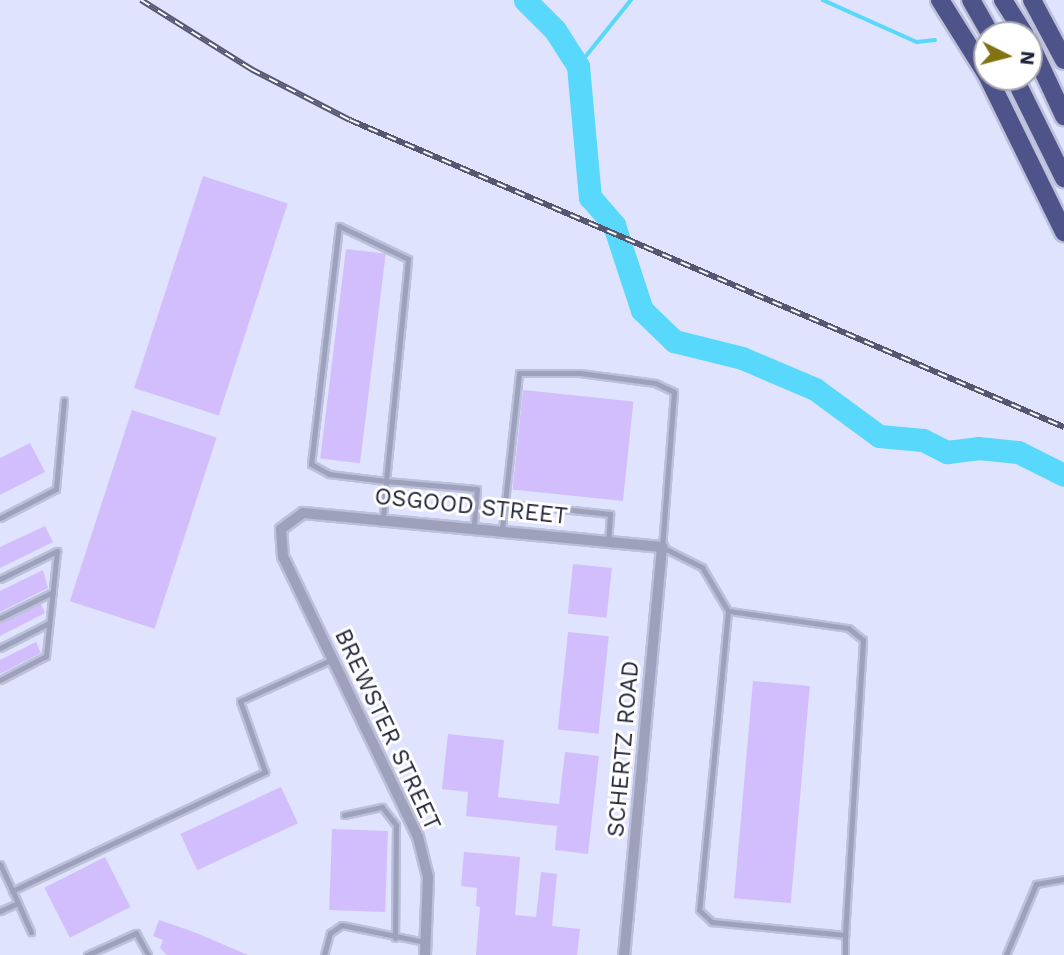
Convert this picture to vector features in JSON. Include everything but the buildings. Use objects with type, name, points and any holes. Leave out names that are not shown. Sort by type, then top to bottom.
[{"type":"highway","points":[[940,0],[973,52]]},
{"type":"highway","points":[[971,0],[983,21]]},
{"type":"highway","points":[[1003,0],[1017,21]]},
{"type":"highway","points":[[1032,0],[1064,60]]},
{"type":"highway","points":[[1043,71],[1064,116]]},
{"type":"highway","points":[[995,91],[1064,232]]},
{"type":"highway","points":[[1021,91],[1064,178]]},
{"type":"street","name":"OSGOOD STREET","points":[[281,529],[303,513],[383,517],[662,547]]},
{"type":"street","name":"BREWSTER STREET","points":[[281,529],[289,574],[411,817],[428,877],[425,955]]},
{"type":"street","name":"SCHERTZ ROAD","points":[[624,955],[662,547]]},
{"type":"lane","points":[[383,517],[386,481],[408,259],[339,226],[311,464],[329,474],[386,481],[477,489],[474,527]]},
{"type":"lane","points":[[502,530],[519,373],[524,369],[655,383],[674,391],[678,401],[662,547],[702,567],[728,611],[699,910],[712,922],[845,935]]},
{"type":"lane","points":[[0,518],[56,489],[64,400]]},
{"type":"lane","points":[[504,503],[610,514],[608,541]]},
{"type":"lane","points":[[0,579],[57,551],[46,656],[0,680]]},
{"type":"lane","points":[[0,618],[52,592]]},
{"type":"lane","points":[[728,611],[848,628],[863,640],[845,955]]},
{"type":"lane","points":[[0,648],[49,623]]},
{"type":"lane","points":[[12,891],[265,772],[240,701],[332,659]]},
{"type":"lane","points":[[344,815],[382,807],[396,825],[396,938]]},
{"type":"lane","points":[[396,825],[411,817]]},
{"type":"lane","points":[[0,864],[32,932]]},
{"type":"lane","points":[[1006,955],[1036,884],[1051,877],[1064,878]]},
{"type":"lane","points":[[0,911],[18,902]]},
{"type":"lane","points":[[324,955],[330,933],[342,925],[426,942]]},
{"type":"lane","points":[[87,955],[136,933],[148,955]]},
{"type":"waterway","points":[[525,0],[555,30],[578,66],[590,197],[614,225],[642,310],[674,341],[742,358],[815,389],[879,436],[923,440],[947,452],[978,448],[1018,452],[1064,475]]},
{"type":"waterway","points":[[578,66],[631,0]]},
{"type":"waterway","points":[[823,0],[917,42],[935,40]]},
{"type":"railway","points":[[141,0],[251,69],[350,120],[1064,427]]}]
